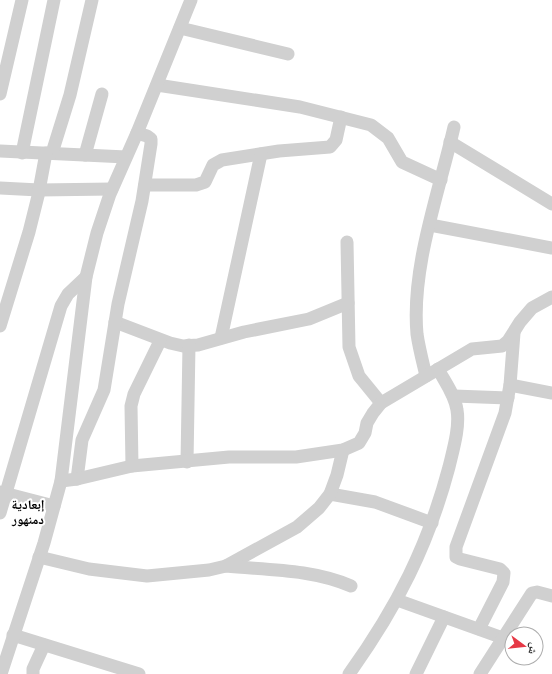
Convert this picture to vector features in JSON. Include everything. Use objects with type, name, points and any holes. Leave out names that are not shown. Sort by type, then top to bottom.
[{"type":"street","points":[[0,94],[22,0]]},
{"type":"street","points":[[22,153],[54,0]]},
{"type":"street","points":[[0,326],[5,293],[29,232],[49,153],[70,94],[92,0]]},
{"type":"street","points":[[1,674],[39,557],[61,481],[86,277],[97,233],[112,189],[137,133],[191,0]]},
{"type":"street","points":[[180,28],[288,54]]},
{"type":"street","points":[[157,85],[300,107],[341,116],[371,125],[380,130],[388,138],[402,162],[441,180]]},
{"type":"street","points":[[85,155],[102,94]]},
{"type":"street","points":[[145,185],[196,185],[205,182],[213,165],[217,162],[261,154],[330,147],[336,140],[341,116]]},
{"type":"street","points":[[426,376],[417,333],[418,278],[454,128]]},
{"type":"street","points":[[77,479],[82,440],[104,390],[115,322],[151,151],[151,139],[137,133]]},
{"type":"street","points":[[450,142],[552,204]]},
{"type":"street","points":[[0,151],[126,157]]},
{"type":"street","points":[[221,338],[261,154]]},
{"type":"street","points":[[0,188],[40,190],[112,189]]},
{"type":"street","points":[[430,225],[552,248]]},
{"type":"street","points":[[347,242],[349,347],[359,376],[380,403]]},
{"type":"street","points":[[0,513],[3,492],[61,306],[68,294],[86,277]]},
{"type":"street","points":[[61,481],[77,479],[132,466],[229,457],[296,457],[343,450],[359,443],[365,433],[367,423],[372,413],[380,403],[472,348],[502,346],[508,341],[532,308],[552,297]]},
{"type":"street","points":[[115,322],[160,341],[189,345],[309,319],[348,303]]},
{"type":"street","points":[[479,629],[503,582],[504,573],[500,569],[460,560],[456,557],[456,547],[500,427],[508,398],[514,331]]},
{"type":"street","points":[[132,466],[131,406],[134,394],[160,341]]},
{"type":"street","points":[[187,462],[189,345]]},
{"type":"street","points":[[349,674],[380,630],[412,571],[432,523],[451,459],[458,411],[454,396],[438,369]]},
{"type":"street","points":[[510,385],[552,393]]},
{"type":"street","points":[[454,396],[508,398]]},
{"type":"street","points":[[39,557],[89,569],[147,576],[209,570],[226,566],[297,527],[319,508],[330,494],[337,475],[343,450]]},
{"type":"street","points":[[3,492],[54,506]]},
{"type":"street","points":[[330,494],[375,502],[432,523]]},
{"type":"street","points":[[226,566],[307,573],[335,579],[351,586]]},
{"type":"street","points":[[480,674],[532,593],[537,592],[552,596]]},
{"type":"street","points":[[397,600],[503,638]]},
{"type":"street","points":[[416,674],[444,617]]},
{"type":"street","points":[[14,635],[139,674]]},
{"type":"street","points":[[33,674],[33,669],[44,645]]},
{"type":"district","name":"إبعادية دمنهور","points":[[28,512]]}]
